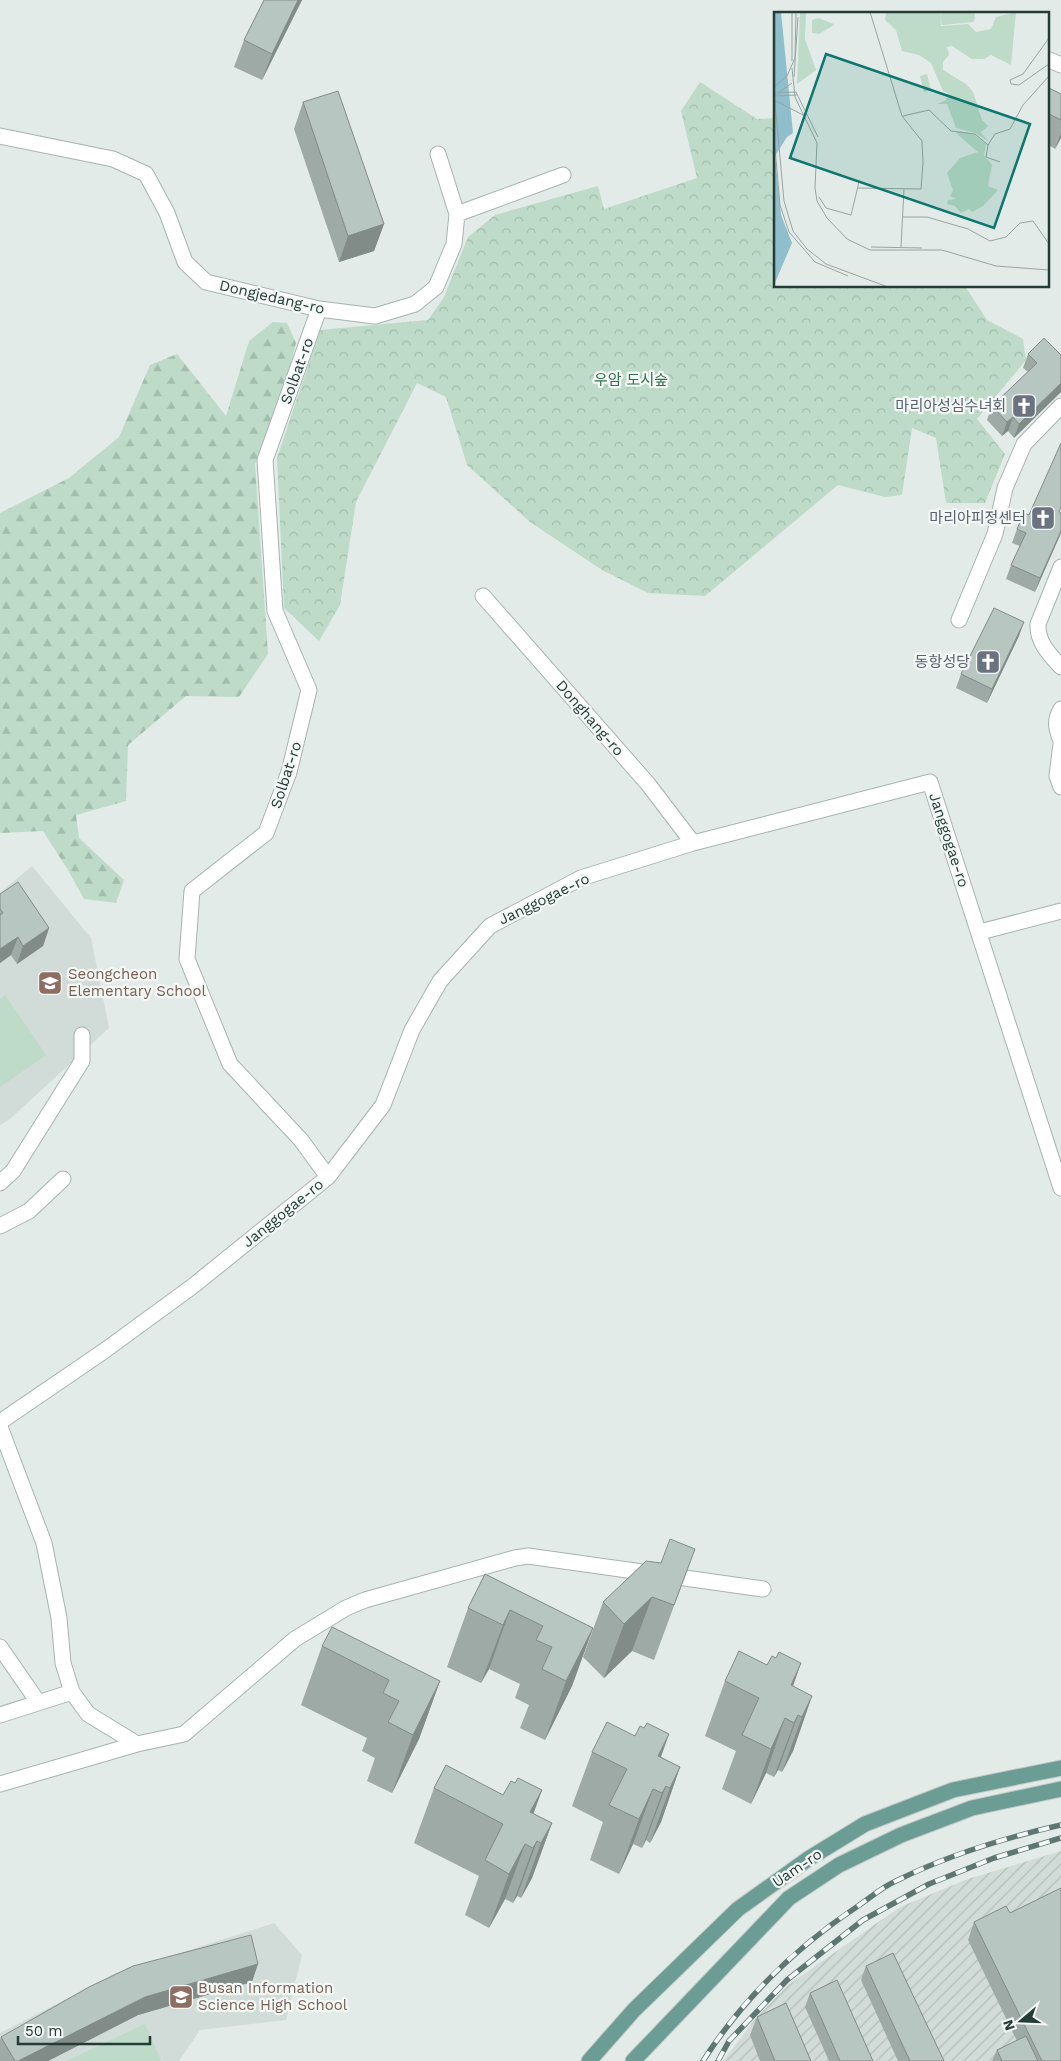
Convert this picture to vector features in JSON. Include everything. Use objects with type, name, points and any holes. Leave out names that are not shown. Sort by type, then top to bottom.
[{"type":"main road","name":"Uam-ro","points":[[589,2061],[634,2010],[738,1909],[808,1859],[865,1824],[953,1790],[1061,1768]]},
{"type":"main road","name":"Uam-ro","points":[[635,2060],[790,1898],[839,1865],[901,1835],[972,1808],[1061,1789]]},
{"type":"street","points":[[1048,59],[1061,65]]},
{"type":"street","name":"Dongjedang-ro","points":[[0,136],[112,159],[146,174],[168,212],[185,262],[206,282],[319,309],[375,316],[414,304],[436,287],[454,244],[457,214],[438,154]]},
{"type":"street","points":[[457,214],[563,175]]},
{"type":"street","name":"Solbat-ro","points":[[319,309],[265,460],[275,611],[309,690],[289,772],[266,833],[192,891],[187,959],[230,1064],[301,1140],[328,1177]]},
{"type":"street","points":[[960,620],[995,534],[1005,488],[1024,444],[1061,406]]},
{"type":"street","points":[[1061,567],[1038,624],[1040,640],[1061,667]]},
{"type":"street","name":"Donghang-ro","points":[[483,596],[648,784],[693,843]]},
{"type":"street","points":[[1061,709],[1056,717],[1055,725],[1061,742],[1057,776],[1061,787]]},
{"type":"street","name":"Janggogae-ro","points":[[0,1422],[104,1351],[193,1286],[328,1177],[383,1105],[412,1030],[440,981],[490,926],[581,878],[693,843],[930,782],[1058,1166],[1061,1188]]},
{"type":"street","points":[[980,932],[1061,910]]},
{"type":"street","points":[[0,1183],[13,1171],[82,1061],[82,1035]]},
{"type":"street","points":[[0,1226],[29,1211],[63,1179]]},
{"type":"street","points":[[0,1427],[44,1542],[59,1618],[63,1663],[72,1692],[88,1714],[137,1744]]},
{"type":"street","points":[[0,1784],[38,1775],[137,1744],[184,1734],[295,1639],[346,1608],[366,1600],[515,1558],[528,1556],[763,1589]]},
{"type":"street","points":[[0,1647],[38,1702]]},
{"type":"street","points":[[0,1715],[72,1692]]},
{"type":"shaded area","name":"Seongcheon Elementary School","points":[[32,866],[91,938],[109,1028],[10,1119],[0,1125],[0,893]]},
{"type":"shaded area","points":[[1061,1851],[1061,2061],[723,2061],[756,2018],[788,1985],[900,1907],[968,1879]]},
{"type":"shaded area","name":"Busan Information Science High School","points":[[274,1923],[302,1955],[286,2020],[200,2030],[179,2061],[0,2061],[0,2033],[115,1974]]},
{"type":"green space","name":"우암 도시숲","points":[[700,82],[757,119],[774,118],[774,288],[966,288],[987,320],[1023,339],[1026,360],[977,419],[1005,454],[985,503],[946,503],[936,438],[912,428],[902,495],[885,497],[838,485],[705,596],[648,593],[602,570],[530,522],[467,465],[446,397],[417,383],[356,502],[340,605],[319,641],[284,608],[277,458],[320,330],[428,320],[444,297],[468,237],[495,215],[598,186],[604,209],[697,178],[681,111]]},
{"type":"green space","points":[[273,322],[287,323],[296,343],[287,378],[255,464],[268,654],[239,697],[186,696],[128,745],[126,801],[76,815],[79,838],[124,880],[116,903],[84,899],[43,831],[0,833],[0,513],[69,478],[119,437],[150,365],[177,354],[226,416],[249,341]]},
{"type":"green space","points":[[5,995],[46,1055],[0,1087],[0,999]]},
{"type":"green space","points":[[145,2024],[161,2061],[66,2061]]},
{"type":"building","points":[[264,0],[298,0],[272,54],[244,40]]},
{"type":"building","points":[[1048,88],[1061,94],[1061,120],[1048,114]]},
{"type":"building","points":[[338,91],[384,224],[348,236],[303,102]]},
{"type":"building","name":"마리아성심수녀회","points":[[1044,338],[1061,355],[1061,383],[1019,424],[1013,417],[1007,422],[992,406],[1037,363],[1028,354]]},
{"type":"building","name":"마리아피정센터","points":[[1061,443],[1061,507],[1059,512],[1061,513],[1061,531],[1040,578],[1011,565],[1026,533],[1017,529],[1024,513],[1029,515]]},
{"type":"building","name":"동항성당","points":[[994,608],[1024,622],[992,689],[961,674]]},
{"type":"building","points":[[18,882],[49,928],[23,946],[18,937],[0,949],[0,915],[3,913],[0,909],[0,894]]},
{"type":"building","points":[[670,1539],[695,1549],[674,1605],[652,1597],[624,1624],[603,1602],[646,1561],[661,1563]]},
{"type":"building","points":[[485,1574],[593,1628],[566,1681],[542,1669],[552,1647],[536,1640],[543,1626],[510,1610],[503,1625],[468,1608]]},
{"type":"building","points":[[332,1627],[440,1681],[413,1735],[388,1722],[399,1701],[383,1693],[389,1680],[322,1646]]},
{"type":"building","points":[[739,1651],[767,1665],[772,1656],[776,1658],[779,1652],[801,1663],[791,1685],[812,1696],[802,1717],[798,1715],[794,1723],[785,1718],[771,1749],[742,1735],[759,1698],[725,1681]]},
{"type":"building","points":[[607,1722],[635,1736],[640,1726],[644,1728],[647,1723],[669,1734],[658,1756],[680,1767],[670,1788],[666,1786],[662,1793],[653,1789],[639,1819],[609,1805],[627,1769],[592,1752]]},
{"type":"building","points":[[446,1765],[503,1795],[511,1781],[515,1783],[518,1778],[542,1790],[530,1812],[552,1823],[541,1843],[537,1841],[533,1848],[525,1844],[509,1874],[485,1860],[503,1824],[434,1788]]},
{"type":"building","points":[[1061,1888],[1061,2061],[1042,2061],[974,1922],[1006,1906],[1010,1913]]},
{"type":"building","points":[[251,1935],[258,1964],[145,1997],[18,2061],[15,2061],[1,2037],[89,1987],[133,1966]]},
{"type":"building","points":[[893,1953],[944,2061],[910,2061],[866,1966]]},
{"type":"building","points":[[837,1980],[873,2061],[840,2061],[810,1993]]},
{"type":"building","points":[[786,2003],[811,2061],[775,2061],[757,2017]]},
{"type":"building","points":[[1026,2036],[1038,2061],[1002,2061],[997,2050]]},
{"type":"railway","points":[[703,2061],[736,2016],[772,1975],[813,1939],[881,1889],[956,1855],[1061,1825]]},
{"type":"railway","points":[[718,2061],[729,2041],[787,1980],[863,1920],[929,1884],[994,1858],[1061,1838]]},
{"type":"place","name":"마리아성심수녀회","points":[[1024,406]]},
{"type":"place","name":"마리아피정센터","points":[[1043,518]]},
{"type":"place","name":"동항성당","points":[[988,662]]},
{"type":"place","name":"Seongcheon Elementary School","points":[[50,983]]},
{"type":"place","name":"Busan Information Science High School","points":[[181,1997]]}]
